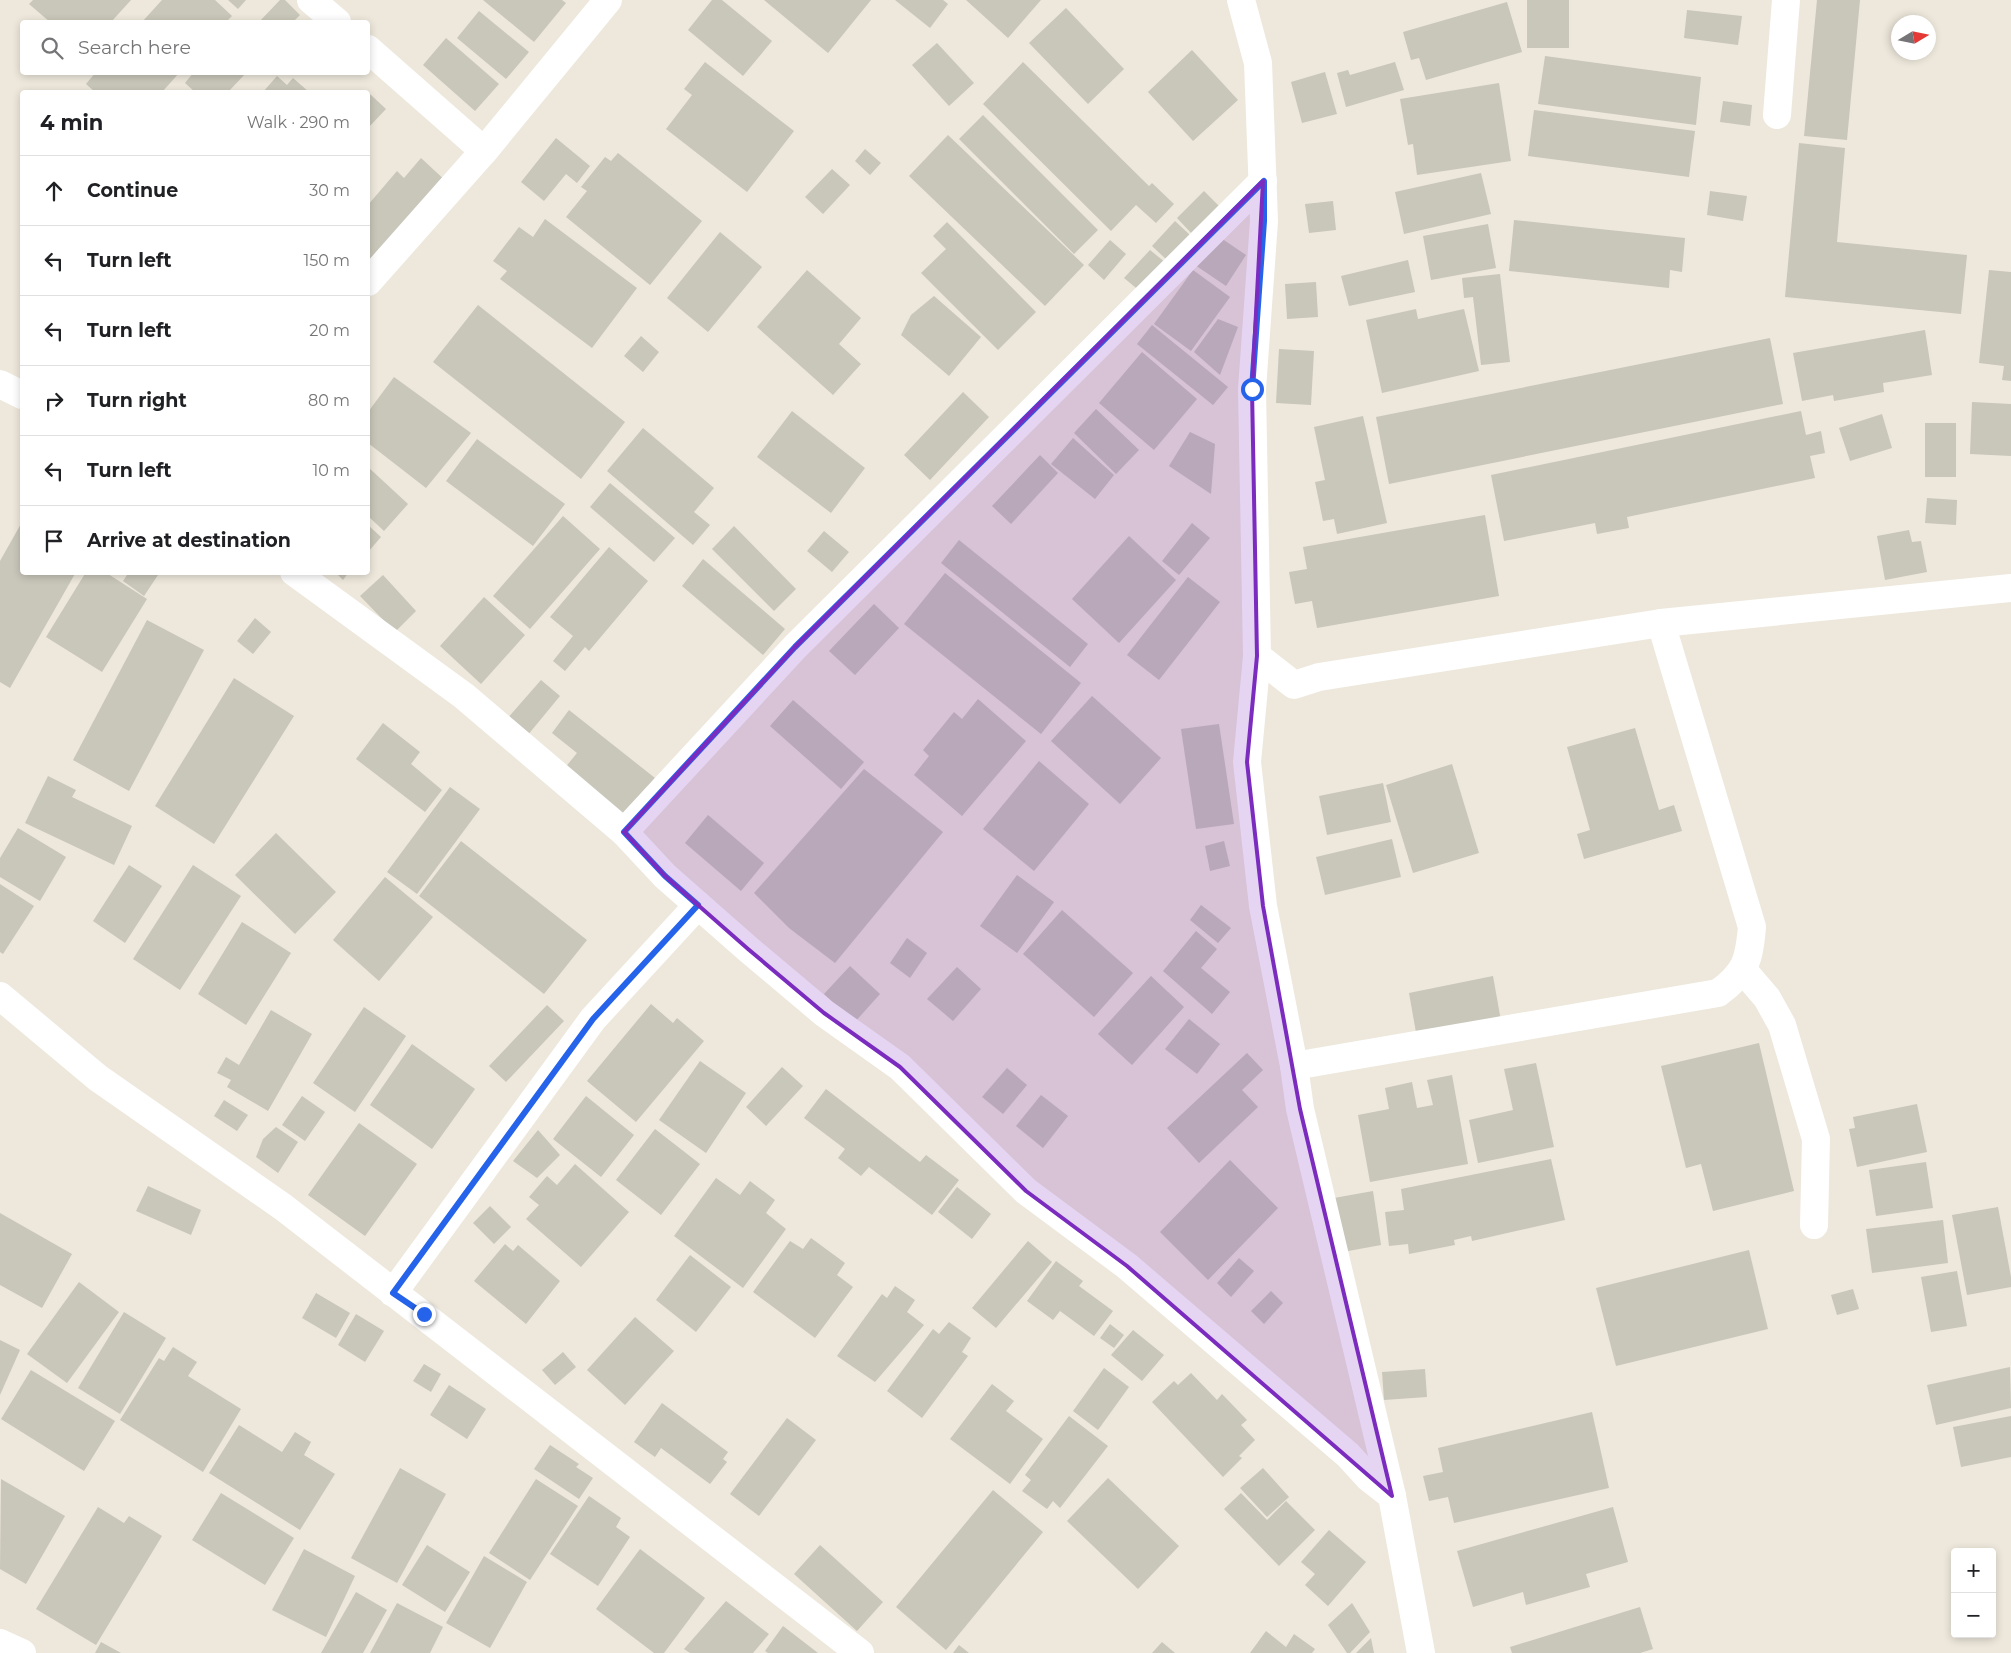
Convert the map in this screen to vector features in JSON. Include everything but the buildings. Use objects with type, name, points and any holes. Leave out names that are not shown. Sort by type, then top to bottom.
[{"type":"street","points":[[311,0],[335,20]]},
{"type":"street","points":[[370,280],[484,151],[608,0]]},
{"type":"street","points":[[1241,0],[1258,63],[1264,181],[1264,221],[1252,389],[1258,656],[1247,762],[1263,906],[1294,1066],[1300,1109],[1392,1496],[1421,1653]]},
{"type":"street","points":[[1777,115],[1786,0]]},
{"type":"street","points":[[370,50],[484,151]]},
{"type":"street","points":[[624,832],[795,647],[1264,181]]},
{"type":"street","points":[[0,384],[20,394]]},
{"type":"street","points":[[298,575],[464,696],[624,832],[665,876],[824,1013],[900,1067],[1026,1191],[1127,1266],[1341,1448],[1369,1478],[1392,1496]]},
{"type":"street","points":[[1258,656],[1294,685],[1320,677],[1661,623],[2011,588]]},
{"type":"street","points":[[1294,1066],[1718,993],[1731,984],[1743,970],[1750,947],[1752,927],[1661,623]]},
{"type":"street","points":[[393,1293],[593,1019],[698,905]]},
{"type":"street","points":[[1743,970],[1766,998],[1782,1025],[1816,1139],[1814,1225]]},
{"type":"street","points":[[0,996],[98,1078],[283,1207],[393,1293],[424,1314],[860,1653]]},
{"type":"street","points":[[0,1643],[22,1653]]},
{"type":"highlighted area","points":[[1263,181],[1252,389],[1257,656],[1247,762],[1263,906],[1300,1109],[1392,1496],[1127,1266],[1026,1191],[900,1067],[824,1013],[748,949],[665,876],[624,832],[795,647]]},
{"type":"route","points":[[424,1314],[393,1293],[593,1019],[698,905],[665,876],[624,832],[795,647],[1264,181],[1264,221],[1252,389]]}]
